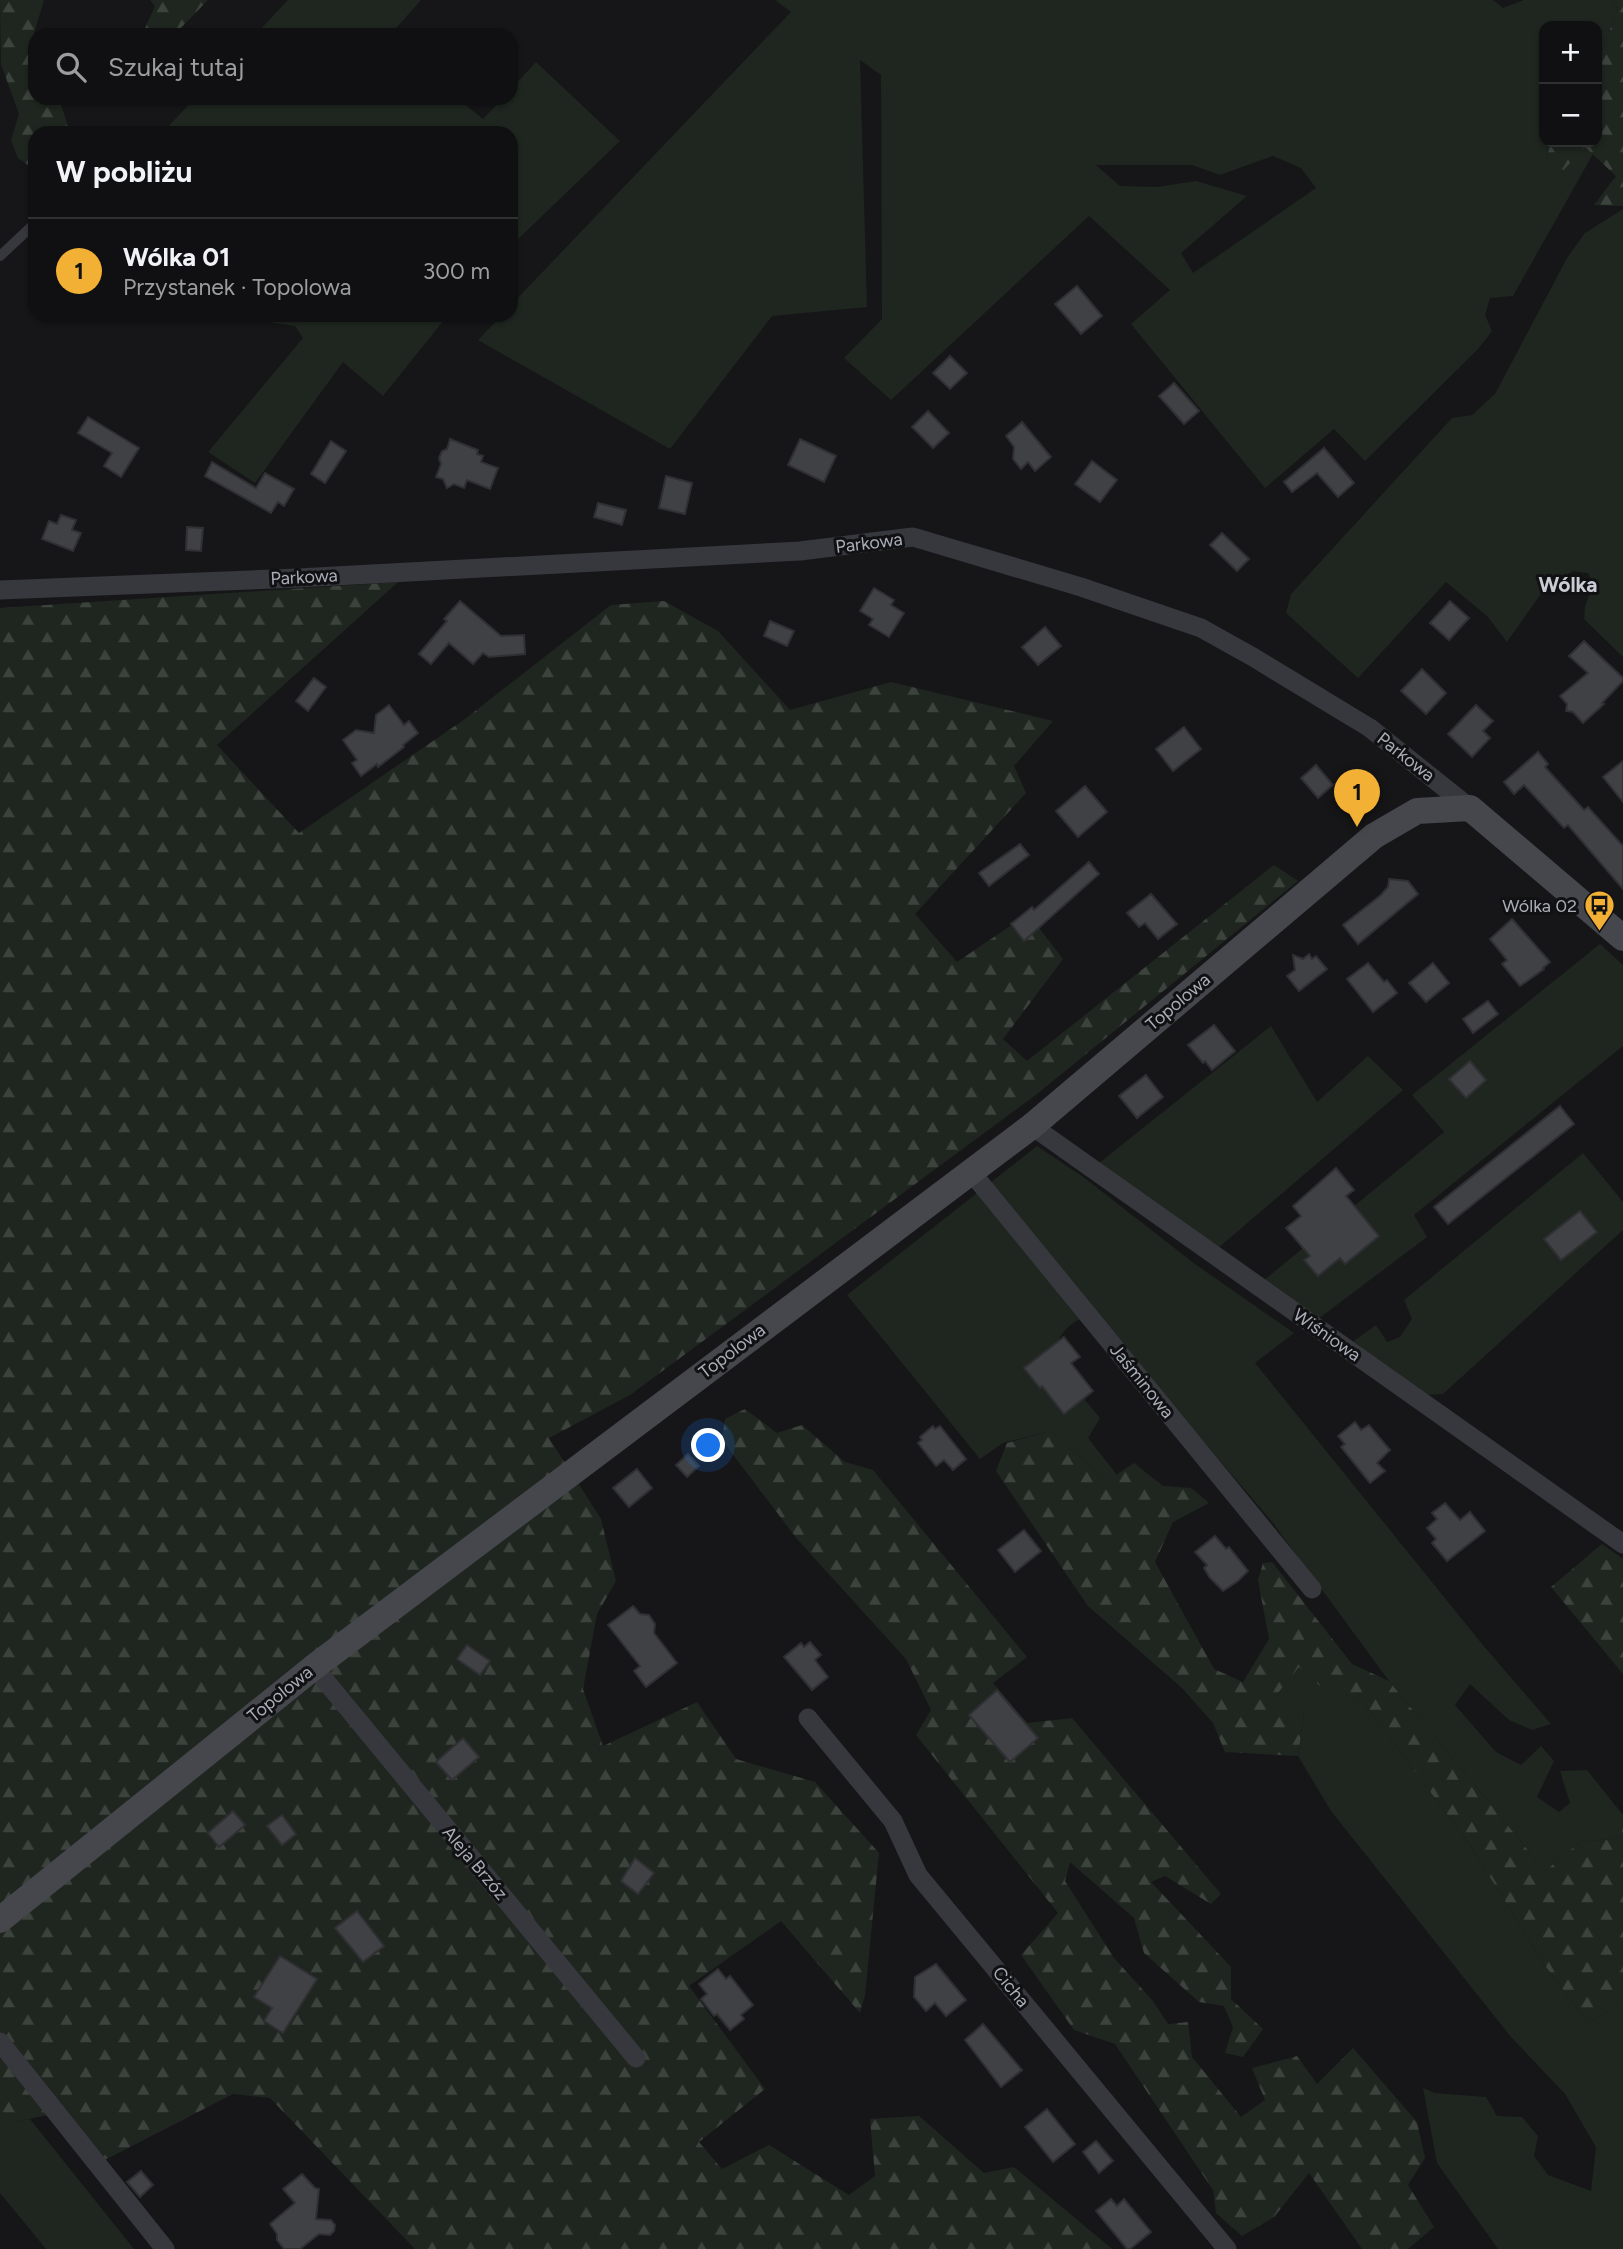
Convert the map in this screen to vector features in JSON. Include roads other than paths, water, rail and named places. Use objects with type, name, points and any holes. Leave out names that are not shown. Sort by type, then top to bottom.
[{"type":"street","name":"Parkowa","points":[[0,590],[298,578],[800,551],[913,537],[1081,587],[1201,628],[1253,657],[1370,729],[1470,808],[1623,938]]},
{"type":"street","name":"Topolowa","points":[[0,1920],[314,1667],[1032,1126],[1374,836],[1417,811],[1470,808]]},
{"type":"street","name":"Wiśniowa","points":[[1032,1126],[1623,1544]]},
{"type":"street","name":"Jaśminowa","points":[[972,1173],[1312,1589]]},
{"type":"street","name":"Aleja Brzóz","points":[[314,1667],[636,2058]]},
{"type":"street","name":"Cicha","points":[[808,1718],[893,1821],[918,1875],[1227,2249]]},
{"type":"street","points":[[0,2042],[165,2249]]},
{"type":"lane","points":[[0,256],[28,230]]},
{"type":"place","name":"Wólka 01","points":[[1357,827]]},
{"type":"place","name":"Wólka 02","points":[[1600,933]]},
{"type":"district","name":"Wólka","points":[[1568,585]]}]
